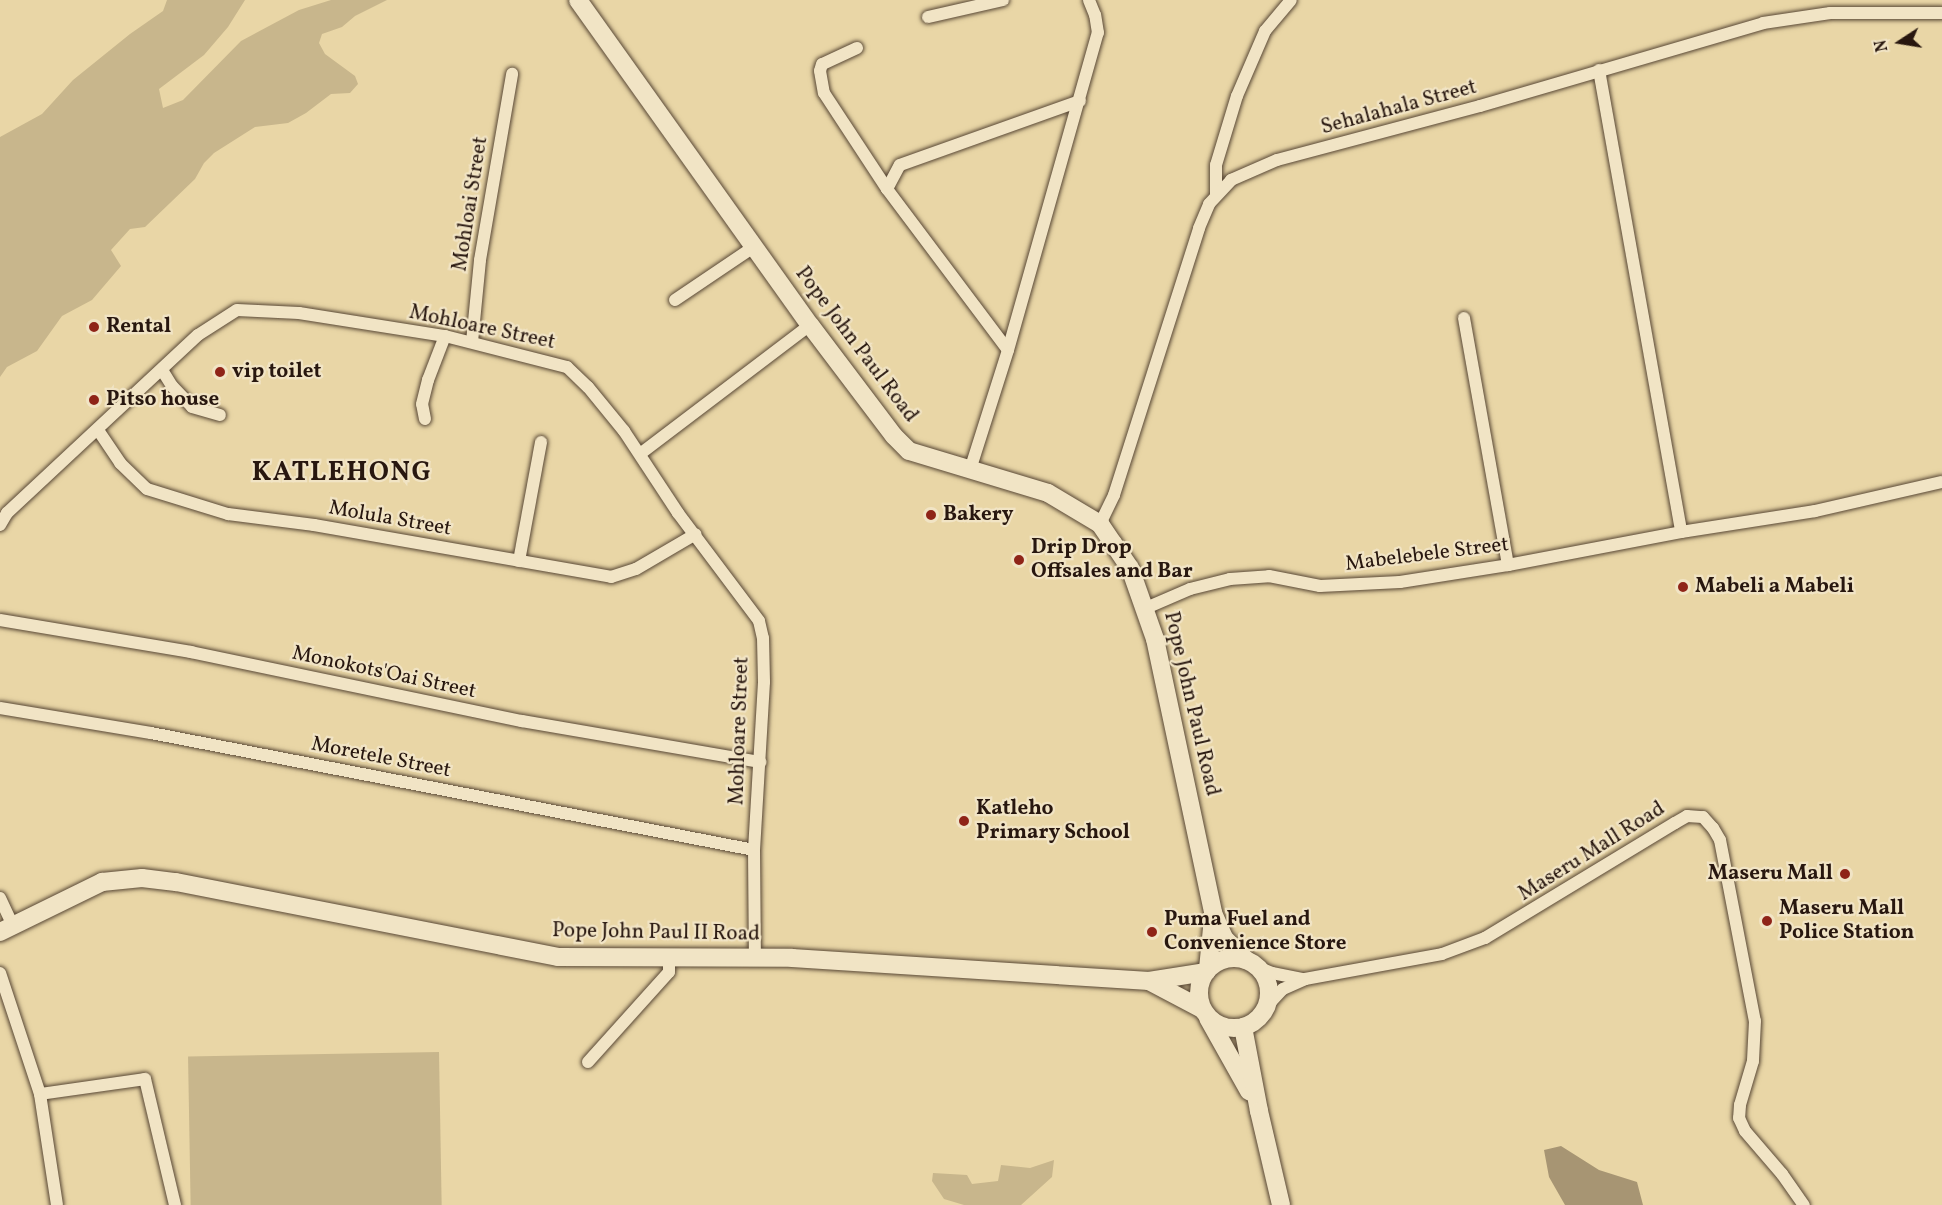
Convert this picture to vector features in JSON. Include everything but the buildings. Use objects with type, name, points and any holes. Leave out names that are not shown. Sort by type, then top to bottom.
[{"type":"main road","name":"Pope John Paul Road","points":[[578,0],[872,410],[909,451],[1048,493],[1100,524],[1130,568],[1146,608],[1167,686],[1213,914],[1224,938],[1250,963]]},
{"type":"main road","name":"Pope John Paul II Road","points":[[6,928],[102,882],[142,878],[176,882],[558,957],[755,956],[1149,981]]},
{"type":"main road","name":"Pope John Paul Road","points":[[1207,971],[1213,914]]},
{"type":"main road","points":[[1230,958],[1250,963],[1267,984],[1267,1006],[1254,1023],[1244,1027],[1223,1027],[1204,1012],[1149,981],[1207,971],[1230,958]]},
{"type":"main road","points":[[1207,971],[1199,990],[1204,1012],[1259,1112]]},
{"type":"main road","points":[[1244,1027],[1259,1112],[1281,1205]]},
{"type":"street","points":[[928,17],[1003,0]]},
{"type":"street","points":[[970,470],[1008,350],[1098,33],[1089,0]]},
{"type":"street","points":[[1216,195],[1216,165],[1237,96],[1265,31],[1291,0]]},
{"type":"street","name":"Sehalahala Street","points":[[1100,524],[1114,495],[1199,228],[1223,186],[1244,173],[1277,160],[1480,106],[1763,23],[1804,16],[1872,11],[1942,13]]},
{"type":"street","points":[[857,48],[822,64],[821,82],[824,93],[887,189],[1008,350]]},
{"type":"street","points":[[1599,70],[1681,532]]},
{"type":"street","name":"Mohloai Street","points":[[472,342],[480,260],[512,74]]},
{"type":"street","points":[[887,189],[900,165],[1080,101]]},
{"type":"street","points":[[675,300],[755,246]]},
{"type":"street","name":"Mohloare Street","points":[[0,525],[7,513],[198,335],[237,310],[299,313],[445,336],[567,367],[588,387],[640,454],[678,513],[696,534],[759,621],[763,638],[764,682],[754,850],[755,956]]},
{"type":"street","points":[[1464,318],[1508,566]]},
{"type":"street","points":[[640,454],[810,324]]},
{"type":"street","points":[[426,419],[422,404],[428,380],[445,336]]},
{"type":"street","points":[[162,370],[172,386],[192,407],[220,415]]},
{"type":"street","name":"Molula Street","points":[[98,430],[120,463],[147,489],[228,514],[314,525],[611,577],[636,569],[696,534]]},
{"type":"street","points":[[519,561],[541,442]]},
{"type":"street","name":"Mabelebele Street","points":[[1146,608],[1190,589],[1230,579],[1269,576],[1320,586],[1400,582],[1508,566],[1681,532],[1815,511],[1942,482]]},
{"type":"street","name":"Monokots'Oai Street","points":[[0,620],[191,652],[522,721],[760,762]]},
{"type":"street","name":"Moretele Street","points":[[0,708],[151,733],[754,850]]},
{"type":"street","name":"Maseru Mall Road","points":[[1267,1006],[1283,989],[1305,980],[1442,954],[1485,938],[1687,816],[1703,818],[1720,840],[1755,1021],[1753,1061],[1740,1105],[1739,1118],[1745,1131],[1782,1174],[1804,1205]]},
{"type":"street","points":[[0,898],[6,928]]},
{"type":"street","points":[[588,1062],[669,972],[669,957]]},
{"type":"street","name":"Maseru Mall Road","points":[[1250,963],[1272,973],[1305,980]]},
{"type":"street","points":[[0,973],[40,1094],[57,1205]]},
{"type":"street","points":[[40,1094],[145,1079],[175,1205]]},
{"type":"shaded area","points":[[167,0],[245,0],[228,27],[204,55],[159,89],[163,108],[183,100],[241,41],[299,10],[331,0],[387,0],[355,16],[342,27],[322,34],[319,43],[325,54],[355,76],[358,84],[350,93],[331,94],[288,123],[255,127],[214,153],[204,163],[195,179],[145,227],[130,229],[111,250],[121,266],[92,300],[62,316],[37,351],[7,367],[0,377],[0,137],[42,114],[73,80],[130,34],[163,11]]},
{"type":"shaded area","points":[[439,1052],[442,1205],[191,1205],[188,1056]]},
{"type":"shaded area","points":[[1561,1146],[1599,1170],[1637,1182],[1643,1205],[1565,1205],[1549,1177],[1544,1150]]},
{"type":"shaded area","points":[[1054,1160],[1052,1177],[1021,1205],[964,1205],[944,1199],[932,1181],[933,1173],[967,1175],[972,1184],[998,1181],[1001,1165],[1030,1168]]},
{"type":"place","name":"Rental","points":[[94,327]]},
{"type":"place","name":"vip toilet","points":[[220,372]]},
{"type":"place","name":"Pitso house","points":[[94,400]]},
{"type":"place","name":"Bakery","points":[[931,515]]},
{"type":"place","name":"Drip Drop Offsales and Bar","points":[[1019,560]]},
{"type":"place","name":"Mabeli a Mabeli","points":[[1683,587]]},
{"type":"place","name":"Katleho Primary School","points":[[964,821]]},
{"type":"place","name":"Maseru Mall","points":[[1845,874]]},
{"type":"place","name":"Maseru Mall Police Station","points":[[1767,921]]},
{"type":"place","name":"Puma Fuel and Convenience Store","points":[[1152,932]]},
{"type":"district","name":"KATLEHONG","points":[[342,474]]}]
